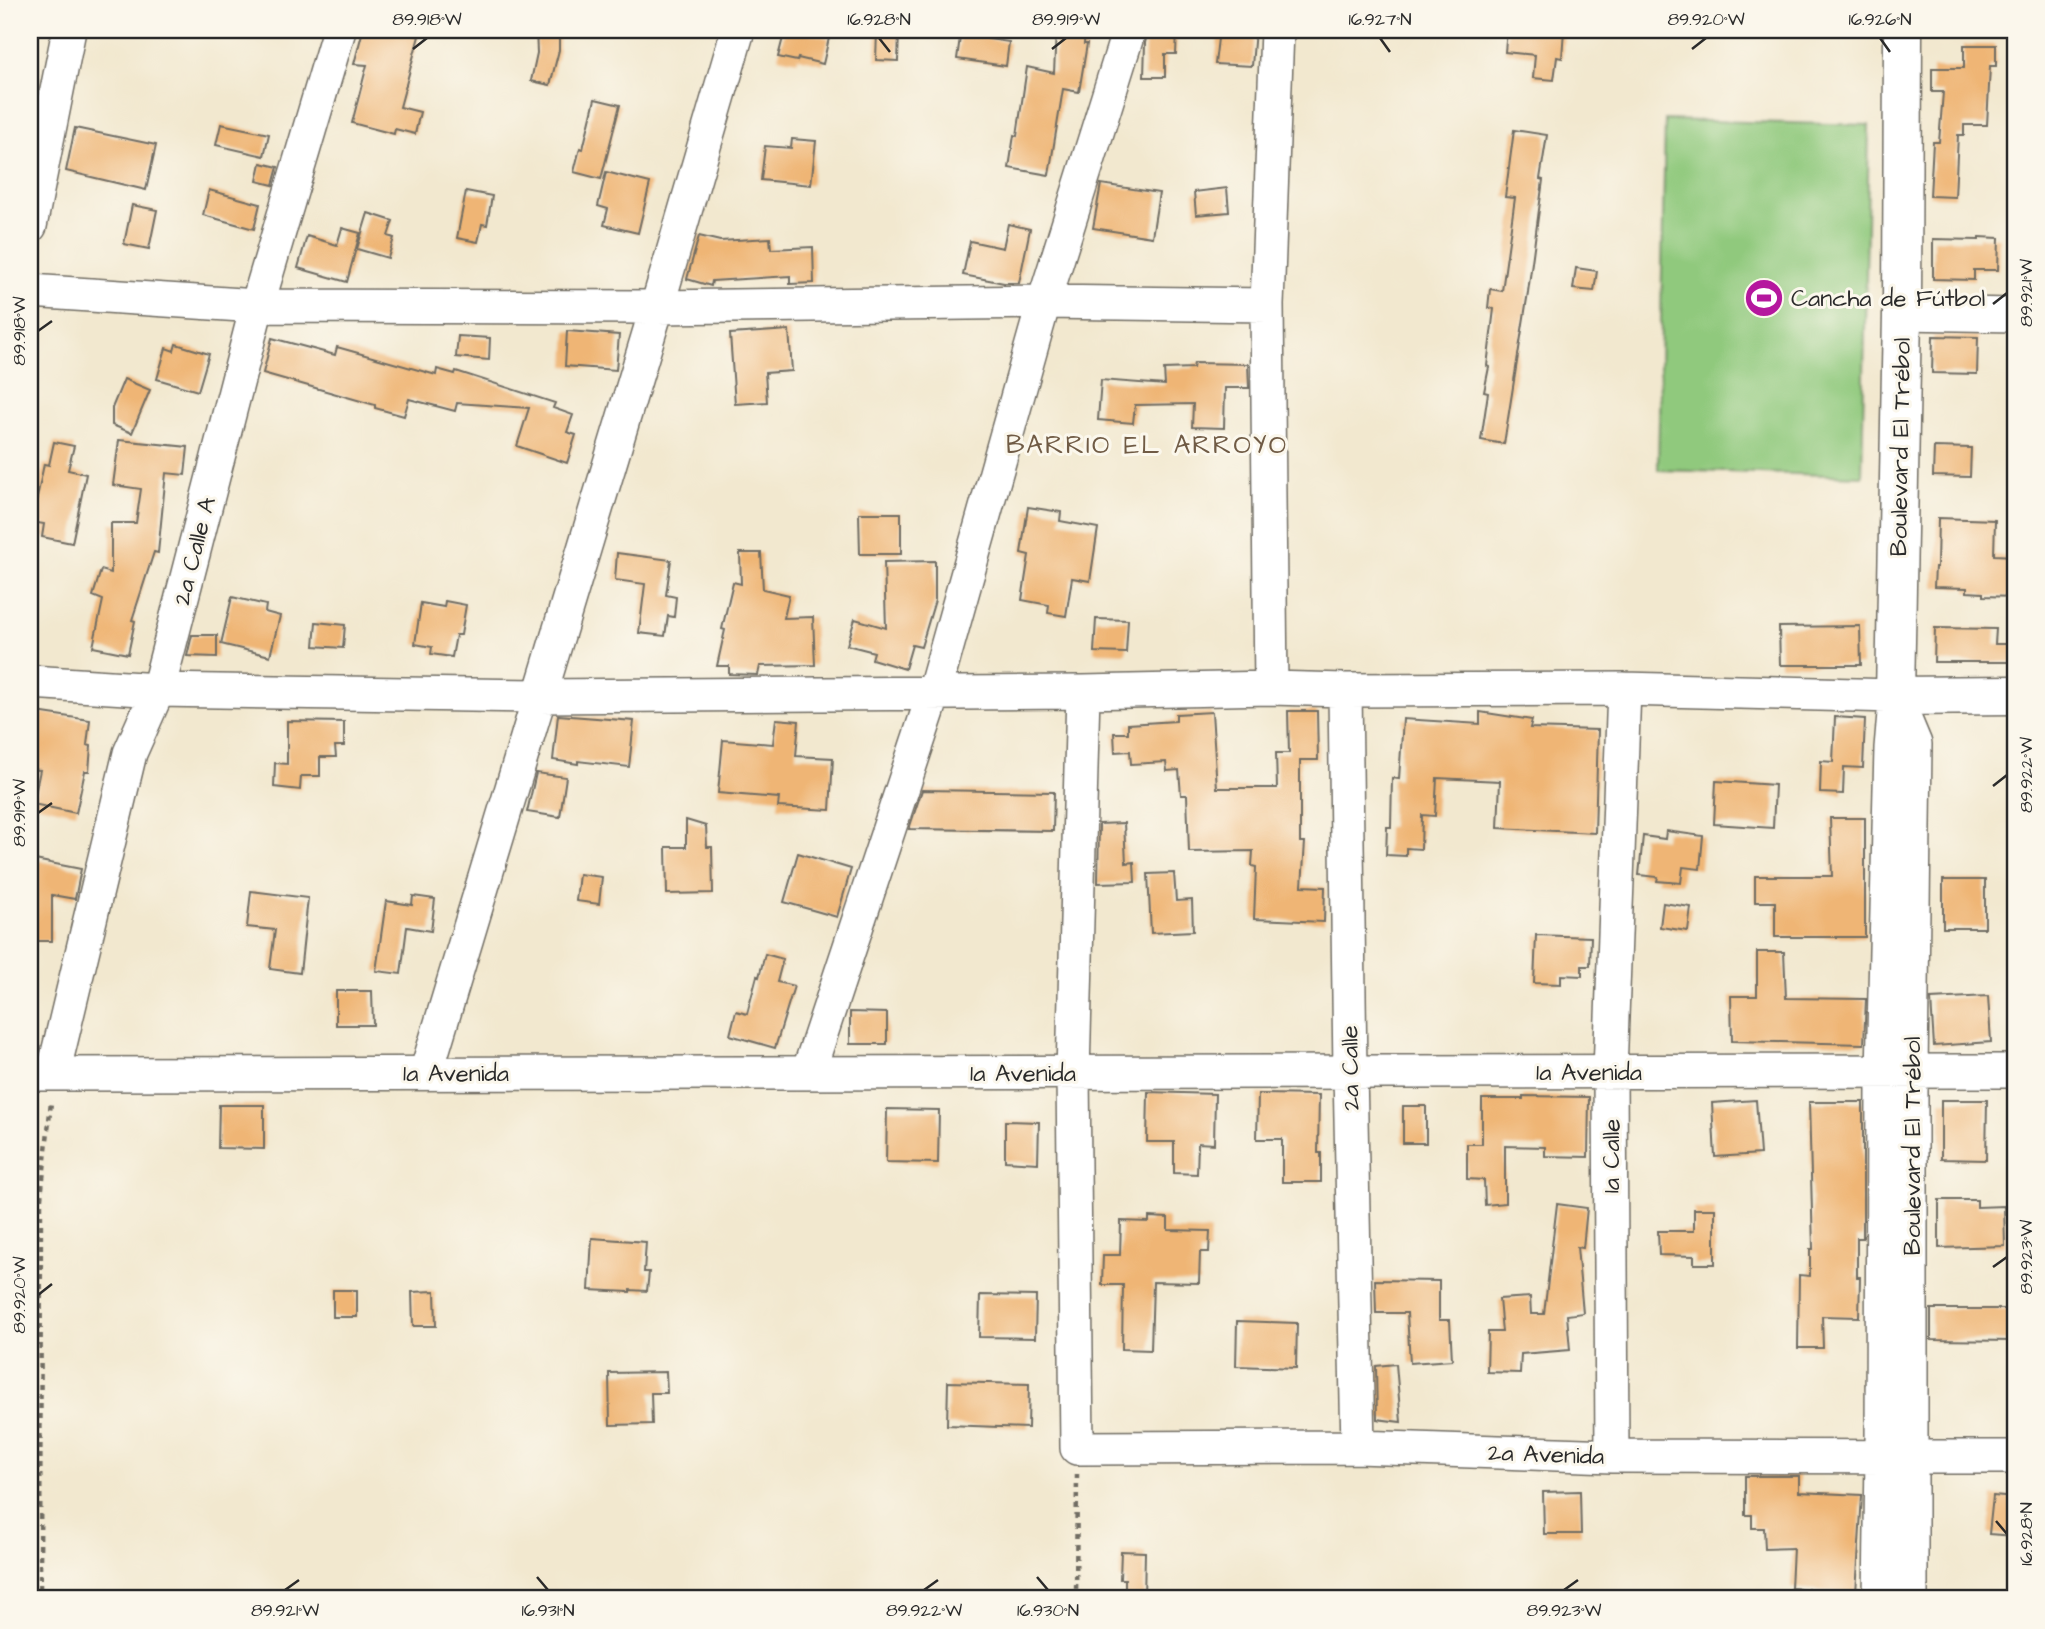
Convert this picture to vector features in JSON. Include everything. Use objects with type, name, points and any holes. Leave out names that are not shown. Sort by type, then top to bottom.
[{"type":"main road","name":"Boulevard El Trébol","points":[[1895,696],[1902,313],[1903,30]]},
{"type":"main road","points":[[1895,696],[2015,695]]},
{"type":"street","points":[[30,226],[69,30]]},
{"type":"street","name":"2a Calle A","points":[[42,1074],[130,753],[158,690],[257,306],[339,30]]},
{"type":"street","points":[[426,1073],[738,30]]},
{"type":"street","points":[[808,1073],[934,692],[1044,302],[1129,30]]},
{"type":"street","points":[[1271,688],[1267,305],[1277,30]]},
{"type":"street","points":[[30,291],[257,306],[657,307],[1044,302],[1267,305]]},
{"type":"street","points":[[1902,313],[2015,315]]},
{"type":"street","points":[[30,682],[158,690],[539,696],[1271,688],[1624,689],[1895,696]]},
{"type":"street","name":"1a Calle","points":[[1612,1456],[1611,1072],[1624,689]]},
{"type":"street","name":"2a Calle","points":[[1345,690],[1358,1447]]},
{"type":"street","points":[[1077,1448],[1073,1073],[1083,692]]},
{"type":"street","name":"Boulevard El Trébol","points":[[1895,696],[1891,748],[1897,1072],[1897,1457],[1911,1599]]},
{"type":"street","name":"1a Avenida","points":[[42,1074],[2015,1071]]},
{"type":"street","name":"2a Avenida","points":[[1077,1448],[1358,1447],[1612,1456],[2015,1457]]},
{"type":"street","name":"Boulevard El Trébol","points":[[1880,1599],[1897,1457]]},
{"type":"path","points":[[40,1599],[42,1074]]},
{"type":"path","points":[[1076,1599],[1077,1448]]},
{"type":"green space","name":"Cancha de Fútbol","points":[[1665,120],[1869,125],[1862,476],[1658,470]]},
{"type":"building","points":[[363,30],[409,30],[408,34],[419,36],[400,107],[420,112],[415,134],[395,129],[394,134],[352,123],[367,65],[354,64]]},
{"type":"building","points":[[536,30],[559,30],[559,50],[550,85],[531,81],[537,53]]},
{"type":"building","points":[[785,30],[829,38],[823,64],[778,57]]},
{"type":"building","points":[[961,30],[989,30],[988,39],[1009,42],[1006,66],[957,59]]},
{"type":"building","points":[[1056,30],[1085,30],[1084,44],[1087,44],[1079,92],[1063,89],[1049,175],[1009,168],[1014,135],[1017,136],[1027,67],[1054,73]]},
{"type":"building","points":[[1148,30],[1177,30],[1176,54],[1165,54],[1165,77],[1144,77]]},
{"type":"building","points":[[1219,30],[1255,30],[1252,66],[1215,64]]},
{"type":"building","points":[[1507,30],[1564,30],[1562,58],[1557,57],[1554,80],[1533,78],[1535,55],[1505,52]]},
{"type":"building","points":[[877,32],[899,33],[898,61],[876,60]]},
{"type":"building","points":[[1964,45],[1996,45],[1996,66],[1990,66],[1987,125],[1964,125],[1964,135],[1958,135],[1955,197],[1930,196],[1933,142],[1939,142],[1943,92],[1932,92],[1932,68],[1964,68]]},
{"type":"building","points":[[595,99],[620,105],[601,179],[574,172],[580,148],[583,149]]},
{"type":"building","points":[[221,124],[269,134],[264,156],[216,145]]},
{"type":"building","points":[[75,128],[156,145],[146,190],[66,171]]},
{"type":"building","points":[[1514,130],[1547,135],[1528,292],[1504,444],[1481,440],[1488,393],[1484,392],[1494,309],[1488,308],[1490,289],[1502,291],[1515,198],[1505,197]]},
{"type":"building","points":[[792,139],[816,141],[811,185],[761,180],[765,146],[791,148]]},
{"type":"building","points":[[261,163],[278,167],[273,185],[257,181]]},
{"type":"building","points":[[606,172],[650,183],[638,233],[604,225],[608,209],[598,206]]},
{"type":"building","points":[[1101,184],[1159,193],[1152,237],[1093,228]]},
{"type":"building","points":[[1227,188],[1229,212],[1196,215],[1194,192]]},
{"type":"building","points":[[209,190],[260,204],[254,229],[203,215]]},
{"type":"building","points":[[466,191],[492,196],[487,225],[482,224],[478,242],[457,238]]},
{"type":"building","points":[[132,205],[157,210],[149,249],[124,244]]},
{"type":"building","points":[[368,213],[393,221],[388,236],[394,238],[388,258],[357,249]]},
{"type":"building","points":[[1008,224],[1030,229],[1019,283],[1004,283],[963,275],[970,241],[1003,248]]},
{"type":"building","points":[[342,228],[360,233],[347,282],[298,268],[307,236],[337,245]]},
{"type":"building","points":[[699,236],[720,241],[770,238],[771,249],[813,247],[814,283],[790,284],[790,276],[712,281],[711,286],[687,279]]},
{"type":"building","points":[[1979,237],[1999,238],[1998,270],[1974,270],[1974,280],[1933,279],[1933,239],[1979,240]]},
{"type":"building","points":[[1576,268],[1597,271],[1594,291],[1573,289]]},
{"type":"building","points":[[789,330],[792,371],[765,373],[767,402],[735,404],[730,334]]},
{"type":"building","points":[[567,331],[619,335],[616,370],[565,366]]},
{"type":"building","points":[[458,336],[490,338],[489,360],[456,357]]},
{"type":"building","points":[[1933,336],[1978,337],[1977,374],[1932,373]]},
{"type":"building","points":[[272,338],[335,355],[337,347],[436,375],[437,369],[455,374],[456,371],[555,403],[553,408],[573,415],[567,432],[576,435],[567,463],[517,446],[529,408],[457,403],[455,411],[409,399],[404,416],[263,373]]},
{"type":"building","points":[[176,344],[209,354],[198,391],[157,379],[166,348],[174,351]]},
{"type":"building","points":[[1194,363],[1248,364],[1249,388],[1225,388],[1224,428],[1192,427],[1193,404],[1135,405],[1133,423],[1098,420],[1101,380],[1165,385],[1164,369],[1193,368]]},
{"type":"building","points":[[124,379],[150,390],[132,433],[112,425],[112,408]]},
{"type":"building","points":[[119,440],[188,447],[185,475],[166,473],[158,553],[154,552],[132,620],[135,621],[128,654],[93,647],[103,600],[93,596],[101,570],[111,573],[111,523],[136,523],[141,489],[113,485]]},
{"type":"building","points":[[54,442],[74,446],[68,470],[86,474],[72,543],[42,537],[44,524],[32,522],[44,464],[49,465]]},
{"type":"building","points":[[1934,447],[1971,448],[1970,477],[1933,476]]},
{"type":"building","points":[[1028,507],[1061,512],[1060,521],[1098,528],[1090,581],[1072,578],[1066,616],[1048,613],[1049,605],[1022,600],[1029,555],[1021,553]]},
{"type":"building","points":[[859,513],[901,513],[901,554],[860,554]]},
{"type":"building","points":[[1938,518],[1995,520],[1994,555],[2015,556],[2015,597],[1983,596],[1983,593],[1967,592],[1967,588],[1934,587]]},
{"type":"building","points":[[617,553],[671,560],[666,595],[676,597],[674,617],[668,616],[665,636],[639,633],[645,584],[615,580]]},
{"type":"building","points":[[740,553],[761,553],[763,589],[789,595],[784,618],[813,617],[815,665],[760,666],[758,675],[729,674],[729,666],[717,666],[733,582],[741,584]]},
{"type":"building","points":[[935,561],[935,600],[921,647],[912,645],[905,669],[872,659],[874,652],[847,645],[855,619],[886,628],[884,562]]},
{"type":"building","points":[[232,597],[266,605],[265,612],[280,616],[270,656],[221,644]]},
{"type":"building","points":[[445,601],[466,605],[461,635],[456,635],[452,657],[431,654],[432,647],[415,644],[421,603],[444,607]]},
{"type":"building","points":[[1096,619],[1128,620],[1126,653],[1094,652]]},
{"type":"building","points":[[316,622],[345,625],[343,648],[314,646]]},
{"type":"building","points":[[1860,626],[1861,665],[1780,665],[1779,627]]},
{"type":"building","points":[[1935,628],[1996,629],[1995,644],[2015,644],[2015,662],[1934,662]]},
{"type":"building","points":[[192,635],[217,635],[217,657],[187,656]]},
{"type":"building","points":[[30,711],[90,720],[87,745],[91,746],[89,771],[85,771],[76,813],[33,804],[40,770],[30,769]]},
{"type":"building","points":[[1288,711],[1317,711],[1318,760],[1300,760],[1300,842],[1305,842],[1302,886],[1325,887],[1324,922],[1254,919],[1256,867],[1252,866],[1253,851],[1189,852],[1187,795],[1181,795],[1179,770],[1167,771],[1166,762],[1131,764],[1130,751],[1115,752],[1114,733],[1128,733],[1128,724],[1176,721],[1176,714],[1212,712],[1217,788],[1277,788],[1276,753],[1289,753]]},
{"type":"building","points":[[1480,712],[1532,720],[1530,728],[1598,730],[1595,833],[1498,828],[1500,781],[1437,778],[1435,816],[1422,815],[1421,849],[1406,848],[1406,856],[1386,855],[1387,827],[1391,827],[1392,778],[1399,779],[1403,719],[1480,724]]},
{"type":"building","points":[[558,715],[634,721],[629,767],[553,760]]},
{"type":"building","points":[[1835,717],[1865,719],[1863,768],[1844,767],[1843,794],[1820,793],[1821,761],[1833,762]]},
{"type":"building","points":[[776,719],[799,721],[796,756],[833,758],[830,810],[778,807],[779,798],[718,793],[723,740],[773,744]]},
{"type":"building","points":[[287,721],[344,722],[344,746],[335,746],[336,757],[320,757],[320,776],[301,776],[300,790],[274,787],[275,763],[287,764]]},
{"type":"building","points":[[536,773],[566,777],[560,817],[527,812]]},
{"type":"building","points":[[1716,781],[1775,785],[1773,828],[1714,824]]},
{"type":"building","points":[[922,790],[1054,792],[1053,831],[909,829]]},
{"type":"building","points":[[1830,818],[1865,818],[1865,937],[1775,937],[1775,902],[1755,902],[1755,876],[1832,876]]},
{"type":"building","points":[[686,820],[706,826],[707,847],[712,847],[713,893],[667,894],[666,847],[686,847]]},
{"type":"building","points":[[1124,823],[1126,863],[1134,862],[1135,882],[1098,883],[1099,824]]},
{"type":"building","points":[[1666,831],[1703,836],[1700,869],[1683,867],[1681,883],[1657,881],[1658,877],[1639,875],[1643,836],[1665,839]]},
{"type":"building","points":[[798,853],[851,869],[837,917],[784,902]]},
{"type":"building","points":[[35,860],[81,869],[75,899],[52,895],[52,941],[30,941],[30,892]]},
{"type":"building","points":[[1174,873],[1176,901],[1192,900],[1193,931],[1151,933],[1148,874]]},
{"type":"building","points":[[579,874],[602,877],[599,904],[576,901]]},
{"type":"building","points":[[1943,880],[1985,880],[1985,928],[1943,928]]},
{"type":"building","points":[[251,891],[308,898],[300,973],[270,969],[275,930],[247,927]]},
{"type":"building","points":[[413,896],[435,899],[431,931],[407,927],[401,974],[376,971],[386,901],[412,905]]},
{"type":"building","points":[[1663,903],[1691,907],[1688,931],[1660,927]]},
{"type":"building","points":[[1536,935],[1591,937],[1590,966],[1582,966],[1582,976],[1561,975],[1561,984],[1534,983]]},
{"type":"building","points":[[1757,952],[1784,952],[1786,998],[1866,999],[1864,1044],[1732,1041],[1731,996],[1757,996]]},
{"type":"building","points":[[765,954],[783,959],[777,982],[794,986],[775,1048],[730,1035],[736,1011],[747,1014]]},
{"type":"building","points":[[336,991],[372,991],[373,1025],[336,1025]]},
{"type":"building","points":[[1988,996],[1991,1042],[1934,1046],[1931,999]]},
{"type":"building","points":[[850,1012],[887,1013],[887,1044],[850,1044]]},
{"type":"building","points":[[1148,1092],[1215,1094],[1214,1144],[1198,1143],[1197,1174],[1174,1173],[1174,1142],[1147,1142]]},
{"type":"building","points":[[1258,1094],[1319,1095],[1318,1153],[1321,1153],[1321,1182],[1282,1182],[1282,1139],[1257,1139]]},
{"type":"building","points":[[1523,1096],[1589,1097],[1588,1157],[1545,1156],[1545,1147],[1505,1146],[1505,1203],[1485,1205],[1484,1180],[1467,1179],[1467,1144],[1482,1144],[1482,1099],[1523,1099]]},
{"type":"building","points":[[1756,1100],[1760,1154],[1715,1157],[1712,1103]]},
{"type":"building","points":[[1941,1100],[1987,1100],[1986,1160],[1941,1159]]},
{"type":"building","points":[[1809,1102],[1863,1102],[1863,1238],[1857,1238],[1859,1317],[1822,1316],[1823,1348],[1798,1348],[1799,1275],[1810,1276],[1810,1249],[1813,1249]]},
{"type":"building","points":[[219,1105],[264,1105],[264,1149],[218,1148]]},
{"type":"building","points":[[1403,1106],[1426,1106],[1426,1143],[1403,1143]]},
{"type":"building","points":[[887,1109],[939,1110],[938,1163],[886,1162]]},
{"type":"building","points":[[1005,1121],[1039,1122],[1038,1163],[1005,1161]]},
{"type":"building","points":[[1939,1200],[1977,1200],[1977,1207],[2004,1206],[2005,1246],[1939,1248]]},
{"type":"building","points":[[1557,1204],[1587,1208],[1583,1248],[1577,1247],[1583,1313],[1567,1315],[1570,1350],[1521,1354],[1520,1373],[1487,1372],[1488,1332],[1502,1332],[1499,1299],[1530,1297],[1531,1314],[1544,1314]]},
{"type":"building","points":[[1694,1209],[1715,1209],[1715,1264],[1694,1264],[1694,1256],[1659,1255],[1658,1231],[1694,1231]]},
{"type":"building","points":[[1149,1217],[1168,1218],[1168,1230],[1210,1231],[1209,1252],[1200,1252],[1199,1283],[1153,1282],[1151,1350],[1122,1349],[1123,1285],[1102,1285],[1103,1255],[1120,1255],[1121,1221],[1149,1222]]},
{"type":"building","points":[[592,1238],[646,1242],[644,1272],[649,1272],[647,1291],[589,1290]]},
{"type":"building","points":[[1375,1280],[1439,1281],[1439,1320],[1450,1320],[1452,1360],[1410,1363],[1407,1313],[1376,1313]]},
{"type":"building","points":[[333,1290],[357,1290],[357,1317],[333,1317]]},
{"type":"building","points":[[435,1291],[436,1326],[413,1326],[412,1292]]},
{"type":"building","points":[[980,1295],[1036,1296],[1035,1338],[979,1337]]},
{"type":"building","points":[[1931,1309],[2015,1309],[2015,1341],[1931,1340]]},
{"type":"building","points":[[1237,1321],[1297,1323],[1296,1368],[1236,1366]]},
{"type":"building","points":[[1396,1364],[1401,1422],[1377,1419],[1376,1366]]},
{"type":"building","points":[[666,1372],[667,1393],[651,1393],[652,1424],[610,1425],[609,1373]]},
{"type":"building","points":[[948,1382],[1029,1384],[1028,1428],[947,1425]]},
{"type":"building","points":[[1745,1476],[1799,1476],[1799,1492],[1862,1495],[1856,1593],[1791,1588],[1793,1548],[1765,1549],[1764,1528],[1752,1528],[1752,1515],[1745,1515]]},
{"type":"building","points":[[1580,1491],[1581,1534],[1544,1534],[1543,1492]]},
{"type":"building","points":[[1993,1496],[2015,1498],[2015,1536],[1989,1534]]},
{"type":"building","points":[[1121,1551],[1145,1552],[1144,1599],[1125,1599],[1125,1579],[1120,1579]]},
{"type":"place","name":"Cancha de Fútbol","points":[[1764,298]]},
{"type":"district","name":"BARRIO EL ARROYO","points":[[1147,444]]}]
